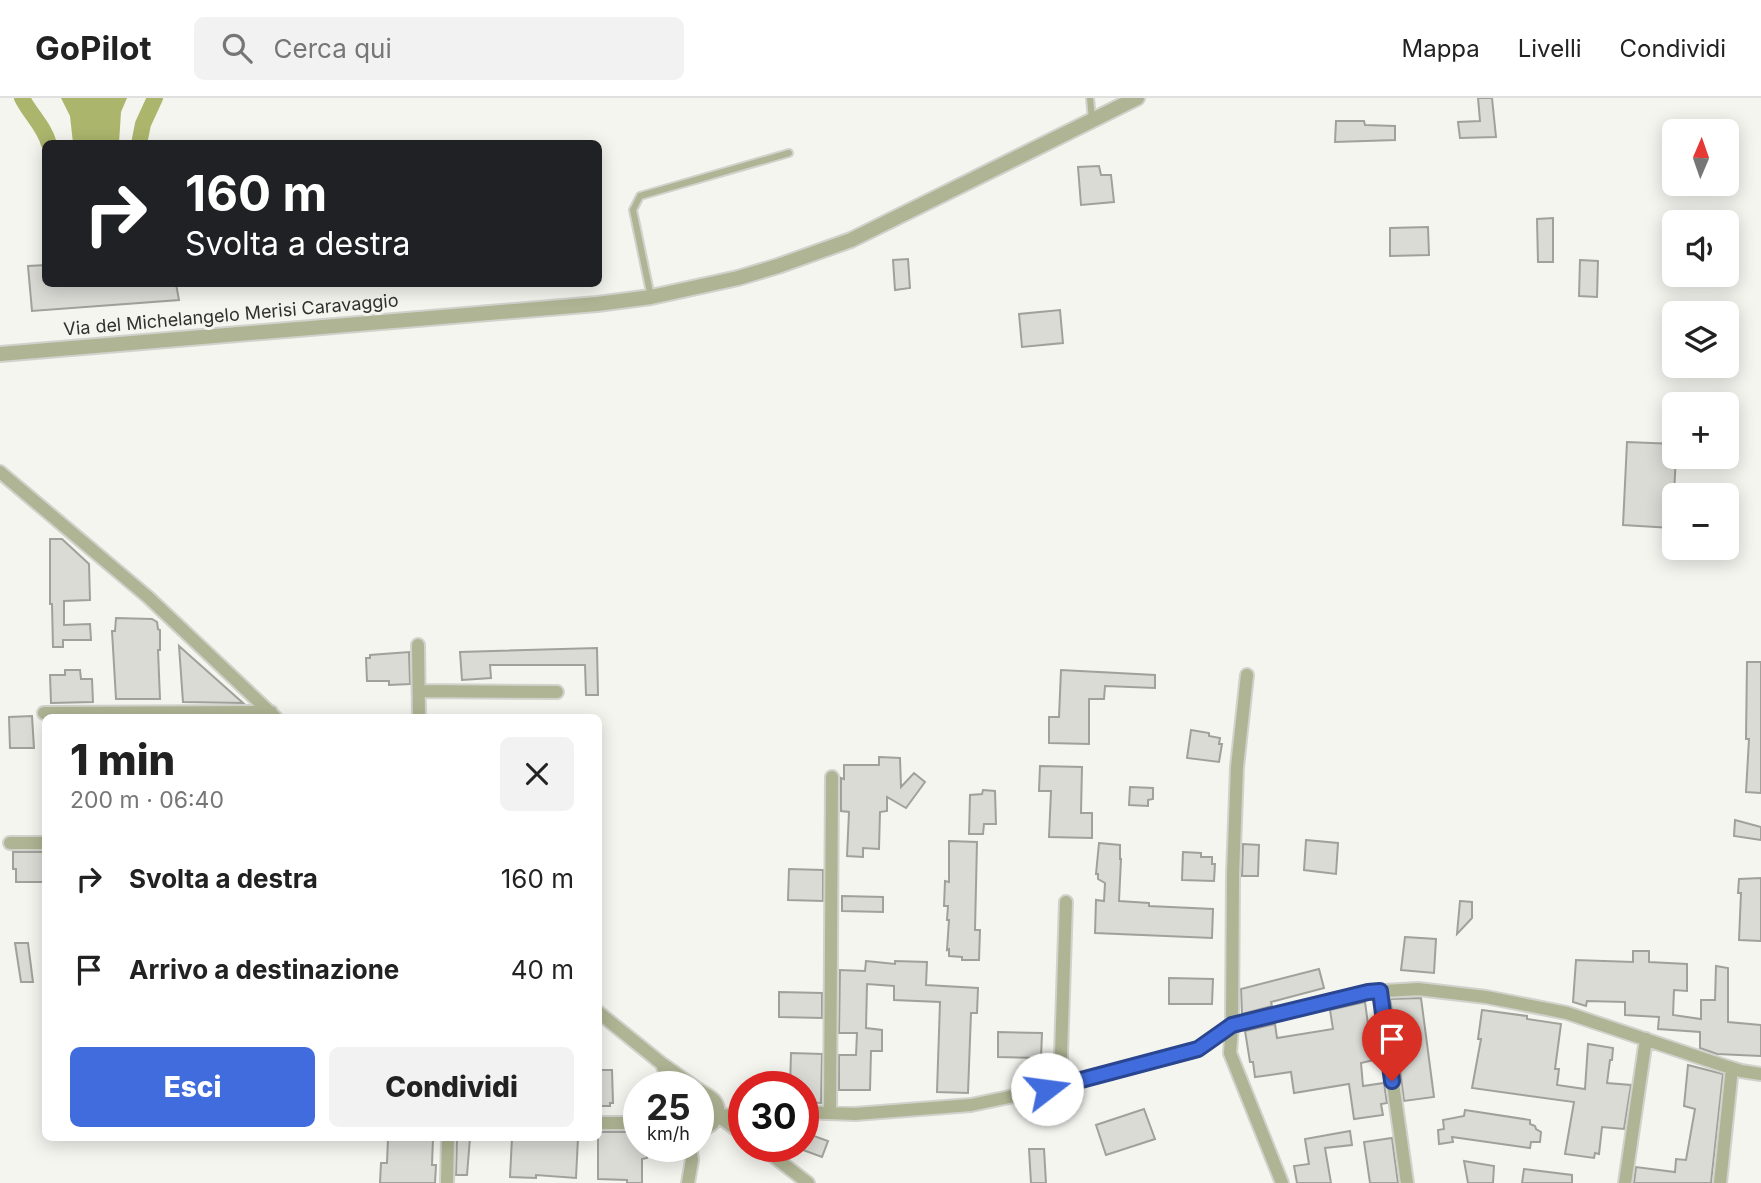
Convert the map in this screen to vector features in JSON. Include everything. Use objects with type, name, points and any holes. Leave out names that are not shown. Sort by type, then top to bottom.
[{"type":"street","name":"Via del Michelangelo Merisi Caravaggio","points":[[0,354],[583,305],[651,297],[738,278],[851,240],[1138,98]]},
{"type":"street","points":[[0,471],[148,597],[272,714]]},
{"type":"street","points":[[418,645],[419,714]]},
{"type":"street","points":[[1247,675],[1237,767],[1230,1053],[1282,1183]]},
{"type":"street","points":[[419,691],[557,692]]},
{"type":"street","points":[[44,713],[158,714]]},
{"type":"street","points":[[830,1113],[832,777]]},
{"type":"street","points":[[10,842],[42,843]]},
{"type":"street","points":[[1060,1086],[1066,902]]},
{"type":"street","points":[[819,1113],[855,1114],[971,1105],[1060,1086],[1198,1049],[1232,1025],[1368,992],[1418,989],[1486,997],[1567,1013],[1732,1068],[1761,1074]]},
{"type":"street","points":[[1380,991],[1407,1183]]},
{"type":"street","points":[[602,1015],[672,1071]]},
{"type":"street","points":[[1625,1183],[1646,1039]]},
{"type":"street","points":[[661,1063],[665,1071]]},
{"type":"street","points":[[1720,1183],[1732,1068]]},
{"type":"street","points":[[714,1100],[718,1107],[714,1123]]},
{"type":"street","points":[[718,1115],[728,1115]]},
{"type":"street","points":[[718,1115],[728,1123]]},
{"type":"street","points":[[602,1123],[623,1123]]},
{"type":"street","points":[[447,1183],[448,1141]]},
{"type":"street","points":[[688,1183],[692,1162]]},
{"type":"street","points":[[779,1162],[801,1180]]},
{"type":"lane","points":[[1090,98],[1093,119]]},
{"type":"lane","points":[[651,297],[633,210],[640,196],[789,153]]},
{"type":"shaded area","points":[[61,98],[127,98],[121,112],[119,140],[73,140],[70,116]]},
{"type":"building","points":[[1478,98],[1492,98],[1496,137],[1460,138],[1458,122],[1480,121]]},
{"type":"building","points":[[1336,121],[1364,121],[1365,125],[1395,126],[1395,140],[1335,142]]},
{"type":"building","points":[[1099,166],[1101,175],[1111,175],[1114,202],[1081,205],[1078,167]]},
{"type":"building","points":[[1553,218],[1553,262],[1538,262],[1537,219]]},
{"type":"building","points":[[1428,227],[1429,255],[1390,256],[1390,228]]},
{"type":"building","points":[[908,259],[910,288],[895,290],[893,260]]},
{"type":"building","points":[[1580,260],[1598,261],[1597,297],[1579,296]]},
{"type":"building","points":[[42,265],[42,287],[177,287],[179,300],[32,311],[28,266]]},
{"type":"building","points":[[1060,310],[1063,343],[1022,347],[1019,314]]},
{"type":"building","points":[[1627,442],[1662,443],[1662,469],[1675,469],[1675,483],[1662,483],[1662,527],[1623,525]]},
{"type":"building","points":[[50,539],[62,539],[89,564],[90,600],[64,601],[64,625],[90,624],[91,640],[63,640],[63,647],[53,647]]},
{"type":"building","points":[[116,618],[152,619],[157,622],[160,630],[160,699],[116,699],[112,631],[115,631]]},
{"type":"building","points":[[179,646],[243,703],[183,702]]},
{"type":"building","points":[[597,648],[598,695],[586,695],[585,665],[490,665],[491,678],[462,680],[460,652]]},
{"type":"building","points":[[409,652],[410,684],[389,685],[389,681],[367,681],[366,658],[370,658],[370,655]]},
{"type":"building","points":[[1747,662],[1761,662],[1761,793],[1746,792],[1749,739],[1746,739]]},
{"type":"building","points":[[65,670],[80,670],[81,679],[92,679],[93,702],[51,703],[50,675],[65,675]]},
{"type":"building","points":[[1061,670],[1155,675],[1155,688],[1105,686],[1104,699],[1089,699],[1089,744],[1049,743],[1049,717],[1059,717]]},
{"type":"building","points":[[32,716],[34,748],[10,748],[9,717]]},
{"type":"building","points":[[1191,730],[1220,738],[1219,744],[1222,744],[1219,762],[1187,758]]},
{"type":"building","points":[[879,757],[900,758],[901,787],[914,773],[925,782],[906,808],[887,797],[887,811],[880,812],[879,849],[863,848],[863,857],[847,856],[849,812],[841,811],[841,778],[844,779],[844,765],[879,765]]},
{"type":"building","points":[[1040,766],[1082,767],[1081,813],[1092,813],[1092,838],[1049,837],[1051,791],[1039,791]]},
{"type":"building","points":[[1130,787],[1153,788],[1153,799],[1148,800],[1148,806],[1129,805]]},
{"type":"building","points":[[983,790],[995,791],[996,824],[984,824],[983,834],[969,834],[970,795],[982,794]]},
{"type":"building","points":[[1735,820],[1761,827],[1761,840],[1734,836]]},
{"type":"building","points":[[1306,840],[1338,843],[1336,874],[1304,870]]},
{"type":"building","points":[[949,841],[977,842],[975,930],[980,930],[979,960],[962,960],[962,957],[949,956],[949,949],[947,950],[949,920],[948,906],[944,906],[945,881],[949,882]]},
{"type":"building","points":[[1099,843],[1120,845],[1119,901],[1149,903],[1149,906],[1213,909],[1212,938],[1095,933],[1096,900],[1104,901],[1105,883],[1098,879],[1096,874]]},
{"type":"building","points":[[1243,844],[1259,845],[1258,876],[1242,876]]},
{"type":"building","points":[[13,852],[42,852],[42,882],[16,882],[16,869],[13,869]]},
{"type":"building","points":[[1183,852],[1212,857],[1212,864],[1215,864],[1214,881],[1182,880]]},
{"type":"building","points":[[789,869],[823,870],[823,901],[788,900]]},
{"type":"building","points":[[1761,878],[1761,941],[1739,940],[1739,879]]},
{"type":"building","points":[[842,896],[883,897],[883,912],[842,911]]},
{"type":"building","points":[[1460,901],[1472,902],[1472,918],[1457,934]]},
{"type":"building","points":[[1405,937],[1436,939],[1434,973],[1401,970]]},
{"type":"building","points":[[15,943],[28,943],[33,982],[21,982]]},
{"type":"building","points":[[1633,951],[1649,951],[1649,962],[1687,964],[1687,991],[1674,990],[1673,1015],[1701,1019],[1701,1000],[1715,1000],[1716,966],[1728,968],[1728,1022],[1761,1025],[1761,1056],[1717,1054],[1700,1048],[1700,1032],[1658,1029],[1659,1017],[1625,1015],[1625,1002],[1587,1001],[1586,1006],[1573,1002],[1576,960],[1633,962]]},
{"type":"building","points":[[866,961],[895,964],[895,961],[927,962],[926,985],[978,988],[977,1013],[971,1013],[968,1093],[937,1092],[940,1002],[894,1000],[894,986],[867,984],[866,1028],[882,1030],[882,1051],[871,1051],[870,1090],[839,1090],[839,1055],[856,1055],[857,1033],[839,1033],[840,970],[865,971]]},
{"type":"building","points":[[1319,969],[1324,988],[1271,1002],[1272,1006],[1242,1014],[1241,989]]},
{"type":"building","points":[[1169,978],[1213,979],[1212,1004],[1169,1004]]},
{"type":"building","points":[[779,992],[822,993],[822,1018],[779,1017]]},
{"type":"building","points":[[1421,998],[1434,1097],[1404,1101],[1401,1062],[1390,999]]},
{"type":"building","points":[[1365,1002],[1371,1046],[1376,1046],[1378,1059],[1361,1063],[1363,1086],[1384,1083],[1387,1103],[1381,1104],[1383,1115],[1354,1119],[1349,1084],[1294,1093],[1291,1072],[1255,1077],[1245,1031],[1275,1024],[1277,1038],[1333,1029],[1330,1010]]},
{"type":"building","points":[[1482,1010],[1561,1024],[1555,1069],[1559,1069],[1557,1085],[1585,1089],[1588,1044],[1613,1048],[1607,1083],[1631,1085],[1624,1129],[1602,1127],[1599,1154],[1595,1153],[1594,1158],[1565,1154],[1574,1102],[1472,1088],[1481,1039],[1478,1039]]},
{"type":"building","points":[[998,1032],[1042,1033],[1041,1058],[998,1057]]},
{"type":"building","points":[[791,1053],[822,1054],[821,1103],[819,1071],[790,1071]]},
{"type":"building","points":[[1688,1065],[1723,1074],[1711,1183],[1634,1183],[1636,1167],[1675,1172],[1676,1159],[1686,1160],[1695,1109],[1684,1106]]},
{"type":"building","points":[[602,1070],[612,1070],[613,1103],[610,1103],[610,1106],[602,1106]]},
{"type":"building","points":[[1144,1109],[1155,1139],[1106,1155],[1096,1125]]},
{"type":"building","points":[[1465,1110],[1530,1120],[1530,1124],[1541,1132],[1540,1142],[1531,1142],[1530,1148],[1452,1137],[1453,1142],[1439,1144],[1438,1130],[1444,1129],[1443,1120],[1464,1116]]},
{"type":"building","points":[[1350,1131],[1352,1145],[1325,1148],[1331,1183],[1297,1183],[1294,1166],[1309,1164],[1305,1139]]},
{"type":"building","points":[[602,1132],[623,1132],[623,1162],[642,1162],[642,1183],[627,1183],[627,1180],[598,1179],[598,1141],[602,1141]]},
{"type":"building","points":[[819,1138],[828,1141],[822,1157],[819,1156]]},
{"type":"building","points":[[1392,1138],[1398,1183],[1370,1183],[1364,1142]]},
{"type":"building","points":[[388,1141],[433,1141],[435,1183],[380,1183],[381,1163],[387,1163]]},
{"type":"building","points":[[457,1141],[470,1141],[467,1175],[456,1175]]},
{"type":"building","points":[[512,1141],[578,1141],[576,1178],[536,1175],[536,1178],[510,1177]]},
{"type":"building","points":[[1029,1149],[1044,1149],[1046,1183],[1031,1183]]},
{"type":"building","points":[[1464,1161],[1494,1166],[1493,1183],[1468,1183]]},
{"type":"building","points":[[1524,1169],[1572,1175],[1572,1183],[1522,1183]]},
{"type":"waterway","points":[[22,98],[47,140]]},
{"type":"waterway","points":[[140,140],[143,124],[155,98]]},
{"type":"route","points":[[1047,1089],[1198,1049],[1232,1025],[1305,1006],[1380,991],[1392,1081]]}]
